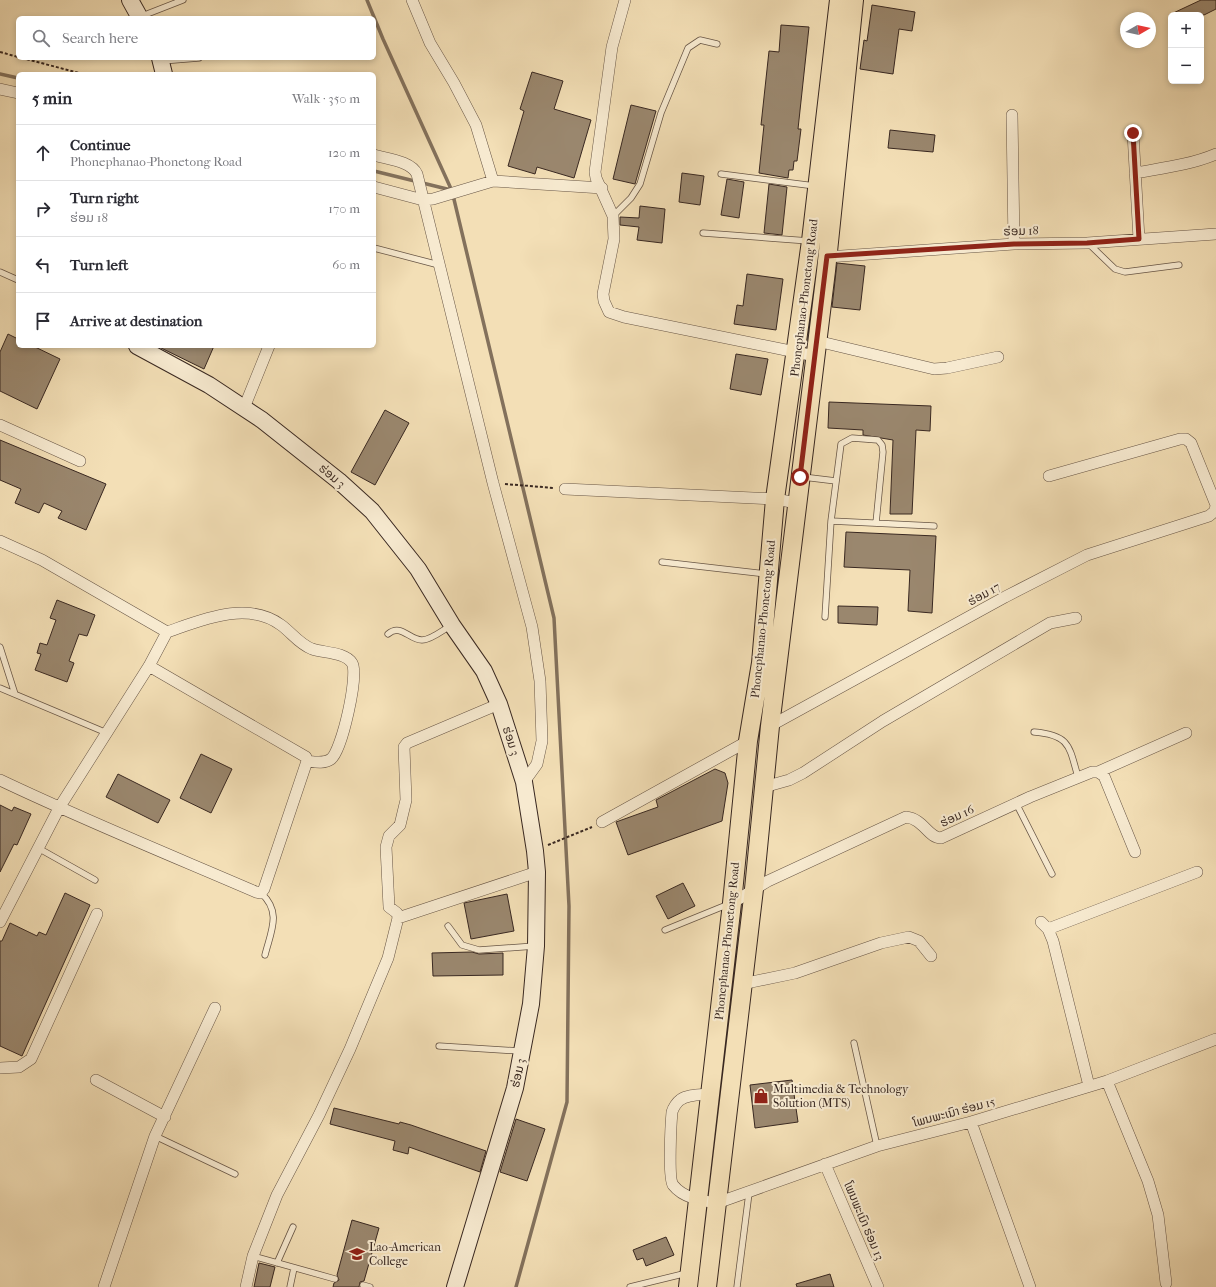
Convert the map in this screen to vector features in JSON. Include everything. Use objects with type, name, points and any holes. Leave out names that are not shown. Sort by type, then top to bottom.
[{"type":"main road","name":"Phonephanao-Phonetong Road","points":[[707,1287],[754,888],[770,726],[769,574],[775,499],[797,353],[818,187],[839,0]]},
{"type":"main road","name":"Phonephanao-Phonetong Road","points":[[689,1280],[732,903],[748,741],[769,664],[797,503],[827,256],[854,0]]},
{"type":"street","points":[[130,0],[139,16]]},
{"type":"street","points":[[412,0],[430,43],[454,83],[476,125],[489,183]]},
{"type":"street","points":[[625,0],[612,47],[595,172],[596,178],[602,188],[613,216],[614,239],[603,294],[606,307],[609,312],[624,317],[797,353],[816,348],[934,369],[947,368],[998,357]]},
{"type":"street","points":[[0,89],[16,93]]},
{"type":"street","points":[[1012,115],[1014,244]]},
{"type":"street","points":[[1133,133],[1139,239]]},
{"type":"street","points":[[1135,173],[1178,166],[1203,160],[1216,154]]},
{"type":"street","points":[[376,156],[410,166],[415,169],[426,196],[439,265],[493,483],[532,627],[540,681],[542,741],[537,764],[524,782]]},
{"type":"street","points":[[376,187],[426,196],[489,183],[602,188]]},
{"type":"street","name":"ຮ່ອມ 18","points":[[827,256],[1014,244],[1087,243],[1216,234]]},
{"type":"street","name":"ຮ່ອມ 3","points":[[141,348],[209,385],[262,420],[339,481],[372,511],[418,569],[452,625],[484,671],[499,704],[524,782],[536,872],[536,946],[531,1004],[515,1088],[455,1287]]},
{"type":"street","points":[[244,408],[268,348]]},
{"type":"street","points":[[0,425],[80,461]]},
{"type":"street","name":"ຮ່ອມ 17","points":[[770,726],[1005,597],[1087,555],[1209,516],[1216,508],[1191,443],[1186,439],[1180,439],[1049,476]]},
{"type":"street","points":[[565,489],[775,499],[797,503]]},
{"type":"street","points":[[0,542],[42,560],[167,632]]},
{"type":"street","points":[[2,915],[59,808],[107,733],[167,632],[209,618],[239,612],[262,616],[281,625],[296,639],[311,648],[345,657],[350,660],[354,672],[343,735],[337,750],[331,759],[322,763],[307,761]]},
{"type":"street","points":[[764,787],[789,780],[803,773],[883,721],[1050,623],[1057,620],[1076,618]]},
{"type":"street","points":[[0,780],[59,808],[261,893],[264,889],[307,761],[306,757],[148,666]]},
{"type":"street","points":[[246,1287],[253,1256],[277,1196],[320,1115],[350,1049],[388,958],[398,918],[397,913],[389,907],[386,847],[389,836],[400,825],[406,800],[404,747],[407,743],[499,704]]},
{"type":"street","name":"ຮ່ອມ 16","points":[[732,903],[754,888],[906,817],[920,822],[933,837],[941,838],[1016,803],[1078,777],[1092,772],[1098,772],[1186,733]]},
{"type":"street","points":[[602,822],[748,741]]},
{"type":"street","points":[[1098,772],[1105,779],[1136,852]]},
{"type":"street","points":[[398,918],[536,872]]},
{"type":"street","points":[[1089,1086],[1053,941],[1044,925],[1197,872]]},
{"type":"street","points":[[0,1068],[19,1067],[31,1059],[97,914]]},
{"type":"street","points":[[742,984],[795,973],[881,943],[909,937],[919,941],[930,956]]},
{"type":"street","points":[[104,1287],[155,1136],[215,1008]]},
{"type":"street","name":"ໂພນພະເນົາ ຮ່ອມ 15","points":[[710,1094],[687,1096],[679,1100],[672,1110],[670,1170],[672,1183],[678,1190],[698,1200],[717,1203],[877,1146],[971,1122],[1107,1081],[1216,1039]]},
{"type":"street","points":[[96,1080],[165,1117]]},
{"type":"street","points":[[1107,1081],[1148,1181],[1158,1215],[1166,1283]]},
{"type":"street","points":[[971,1122],[1030,1287]]},
{"type":"street","name":"ໂພນພະເນົາ ຮ່ອມ 13","points":[[825,1164],[878,1287]]},
{"type":"lane","points":[[145,16],[183,0]]},
{"type":"lane","points":[[613,216],[631,198],[640,184],[661,114],[688,48],[700,40],[717,44]]},
{"type":"lane","points":[[162,64],[187,60]]},
{"type":"lane","points":[[721,174],[818,187]]},
{"type":"lane","points":[[703,233],[811,241]]},
{"type":"lane","points":[[1087,243],[1115,270],[1125,272],[1179,265]]},
{"type":"lane","points":[[376,249],[439,265]]},
{"type":"lane","points":[[0,272],[16,279]]},
{"type":"lane","points":[[825,616],[831,521],[841,444],[845,440],[852,438],[878,440],[882,445],[883,452],[876,523]]},
{"type":"lane","points":[[800,477],[836,481]]},
{"type":"lane","points":[[831,521],[934,526]]},
{"type":"lane","points":[[662,562],[769,574]]},
{"type":"lane","points":[[388,634],[393,630],[398,630],[417,639],[424,640],[452,625]]},
{"type":"lane","points":[[0,647],[14,694]]},
{"type":"lane","points":[[0,688],[107,733]]},
{"type":"lane","points":[[1034,732],[1060,737],[1069,748],[1078,777]]},
{"type":"lane","points":[[1016,803],[1052,874]]},
{"type":"lane","points":[[38,848],[95,880]]},
{"type":"lane","points":[[261,893],[270,901],[273,910],[274,922],[265,955]]},
{"type":"lane","points":[[665,930],[732,903]]},
{"type":"lane","points":[[448,926],[462,945],[479,950],[536,946]]},
{"type":"lane","points":[[854,1043],[877,1146]]},
{"type":"lane","points":[[439,1046],[522,1051]]},
{"type":"lane","points":[[155,1136],[235,1174]]},
{"type":"lane","points":[[737,1287],[749,1192]]},
{"type":"lane","points":[[277,1263],[293,1227]]},
{"type":"lane","points":[[253,1256],[335,1279]]},
{"type":"lane","points":[[290,1287],[294,1268]]},
{"type":"lane","points":[[630,1287],[689,1280]]},
{"type":"lane","points":[[363,1285],[370,1287]]},
{"type":"path","points":[[0,52],[16,56]]},
{"type":"path","points":[[30,60],[75,72]]},
{"type":"path","points":[[493,483],[565,489]]},
{"type":"path","points":[[545,847],[602,822]]},
{"type":"building","points":[[1201,0],[1216,0],[1216,9],[1204,15],[1204,12],[1175,12]]},
{"type":"building","points":[[872,5],[915,12],[912,31],[899,29],[893,74],[860,69],[864,40],[867,41]]},
{"type":"building","points":[[781,25],[809,27],[798,129],[801,129],[797,161],[794,161],[793,170],[789,170],[788,178],[759,173],[764,125],[761,125],[769,51],[779,52]]},
{"type":"building","points":[[532,72],[563,81],[554,109],[591,120],[574,178],[537,167],[535,174],[508,166],[524,111],[520,109]]},
{"type":"building","points":[[631,105],[656,111],[635,184],[613,179]]},
{"type":"building","points":[[890,130],[935,135],[933,152],[888,148]]},
{"type":"building","points":[[682,173],[704,176],[700,205],[679,202]]},
{"type":"building","points":[[727,179],[744,182],[739,218],[721,215]]},
{"type":"building","points":[[769,184],[787,187],[782,235],[764,233]]},
{"type":"building","points":[[640,206],[665,209],[662,243],[637,240],[639,227],[620,225],[620,217],[639,218]]},
{"type":"building","points":[[837,263],[865,266],[860,310],[832,307]]},
{"type":"building","points":[[747,274],[783,279],[776,330],[734,324],[737,305],[743,306]]},
{"type":"building","points":[[8,334],[16,338],[16,348],[37,348],[60,359],[37,409],[0,391],[0,352]]},
{"type":"building","points":[[161,348],[213,348],[204,369]]},
{"type":"building","points":[[736,354],[768,359],[761,395],[730,389]]},
{"type":"building","points":[[829,402],[931,406],[930,431],[916,430],[912,514],[890,514],[893,440],[863,435],[863,430],[828,428]]},
{"type":"building","points":[[385,410],[409,423],[375,485],[351,472]]},
{"type":"building","points":[[0,440],[106,484],[86,530],[58,518],[62,511],[44,503],[39,513],[15,503],[21,489],[0,480]]},
{"type":"building","points":[[846,532],[936,536],[932,613],[908,611],[910,570],[844,567]]},
{"type":"building","points":[[57,600],[95,615],[87,636],[79,634],[69,661],[74,663],[67,682],[35,670],[41,654],[37,653],[40,643],[47,645],[56,620],[50,618]]},
{"type":"building","points":[[838,606],[878,607],[877,625],[838,623]]},
{"type":"building","points":[[201,754],[232,769],[211,813],[180,798]]},
{"type":"building","points":[[715,769],[725,773],[728,783],[722,821],[628,855],[616,822],[658,807],[656,800]]},
{"type":"building","points":[[118,774],[170,800],[158,823],[106,797]]},
{"type":"building","points":[[0,805],[12,811],[14,807],[31,814],[17,845],[14,844],[0,872]]},
{"type":"building","points":[[683,883],[695,906],[668,919],[656,896]]},
{"type":"building","points":[[65,893],[90,905],[22,1056],[0,1046],[0,941],[2,941],[10,923],[37,936],[39,932],[46,935]]},
{"type":"building","points":[[507,894],[514,931],[471,939],[464,903]]},
{"type":"building","points":[[472,952],[479,954],[503,953],[503,975],[433,976],[432,953]]},
{"type":"building","points":[[792,1080],[798,1122],[755,1128],[750,1085]]},
{"type":"building","points":[[334,1108],[399,1124],[400,1122],[411,1125],[486,1151],[480,1172],[409,1147],[408,1154],[393,1150],[395,1141],[330,1124]]},
{"type":"building","points":[[516,1119],[545,1129],[527,1181],[500,1172]]},
{"type":"building","name":"Lao-American College","points":[[352,1220],[379,1228],[364,1281],[360,1282],[359,1287],[333,1287],[334,1283],[339,1280],[337,1275]]},
{"type":"building","points":[[666,1237],[674,1255],[646,1266],[643,1258],[637,1260],[633,1250]]},
{"type":"building","points":[[259,1263],[275,1267],[270,1287],[254,1287]]},
{"type":"building","points":[[830,1274],[834,1287],[797,1287],[796,1284]]},
{"type":"waterway","points":[[367,0],[374,16]]},
{"type":"waterway","points":[[376,22],[452,191],[554,618],[569,906],[567,1102],[516,1287]]},
{"type":"waterway","points":[[0,74],[16,78]]},
{"type":"waterway","points":[[376,171],[451,190]]},
{"type":"place","name":"Multimedia & Technology Solution (MTS)","points":[[761,1096]]},
{"type":"place","name":"Lao-American College","points":[[357,1254]]},
{"type":"route","points":[[800,477],[827,256],[1014,244],[1087,243],[1139,239],[1133,133]]}]
